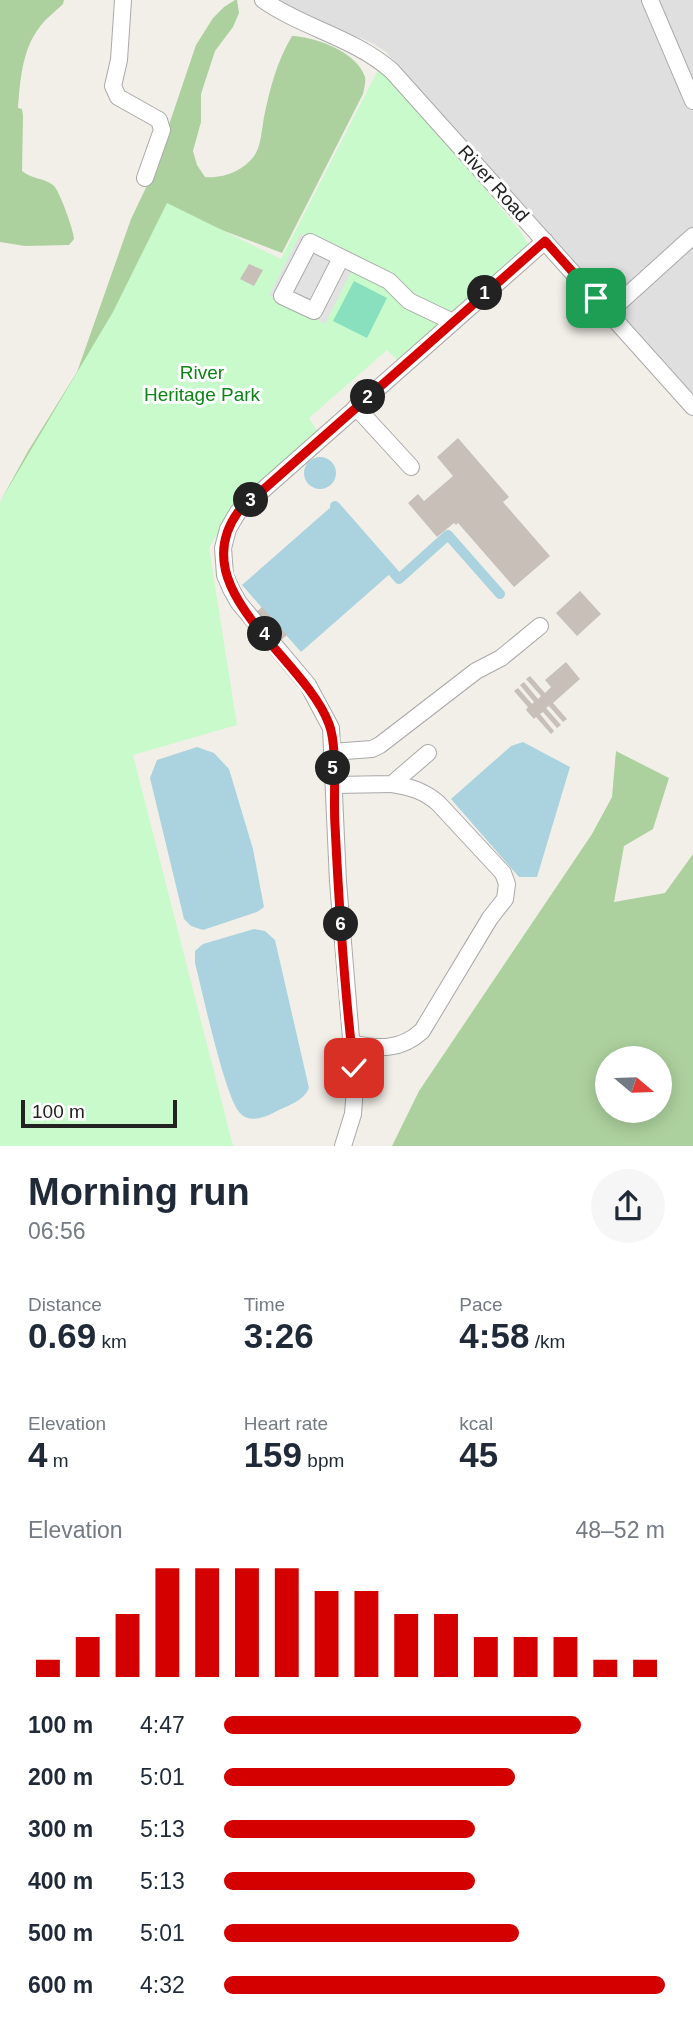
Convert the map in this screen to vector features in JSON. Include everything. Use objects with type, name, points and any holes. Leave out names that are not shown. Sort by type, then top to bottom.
[{"type":"street","points":[[123,0],[119,60],[113,86],[118,97],[159,120],[162,130],[145,178]]},
{"type":"street","name":"River Road","points":[[263,0],[283,5],[388,67],[693,407]]},
{"type":"street","points":[[650,0],[693,101]]},
{"type":"street","points":[[609,312],[693,236]]},
{"type":"street","points":[[343,1146],[355,1101],[338,882],[331,728],[314,695],[239,603],[225,575],[223,548],[228,529],[238,512],[545,241]]},
{"type":"street","points":[[341,258],[389,281],[409,301],[453,322]]},
{"type":"street","points":[[356,407],[411,467]]},
{"type":"street","points":[[332,752],[372,749],[380,745],[477,671],[501,658],[540,626]]},
{"type":"street","points":[[392,784],[428,753]]},
{"type":"street","points":[[334,785],[392,784],[427,794],[503,873],[507,884],[505,899],[490,918],[422,1031],[411,1042],[397,1046],[380,1048],[351,1043]]},
{"type":"shaded area","points":[[280,0],[693,0],[693,396],[386,52],[372,43],[293,9]]},
{"type":"shaded area","points":[[300,234],[346,258],[342,267],[351,272],[325,324],[269,296]]},
{"type":"green space","points":[[0,0],[64,0],[41,25],[29,46],[23,66],[18,108],[22,109],[23,116],[22,171],[56,188],[66,210],[74,239],[69,245],[25,246],[0,242]]},
{"type":"green space","points":[[235,0],[239,13],[233,27],[215,51],[201,94],[201,122],[193,151],[197,165],[205,177],[234,172],[256,153],[275,75],[292,36],[324,43],[354,60],[365,77],[363,94],[282,253],[169,210],[120,310],[0,502],[77,372],[131,219],[152,175],[196,45],[213,18]]},
{"type":"green space","name":"River Heritage Park","points":[[379,68],[462,156],[528,244],[399,362],[387,350],[309,418],[318,432],[225,522],[209,548],[237,725],[133,755],[233,1146],[0,1146],[0,502],[113,312],[167,203],[281,259]]},
{"type":"green space","points":[[354,281],[387,298],[367,338],[333,321]]},
{"type":"green space","points":[[616,751],[669,778],[653,829],[624,846],[614,902],[665,893],[693,854],[693,1146],[392,1146],[419,1091],[592,834],[612,797]]},
{"type":"water","points":[[320,457],[331,462],[336,473],[331,484],[320,489],[309,484],[304,473],[309,462]]},
{"type":"water","points":[[332,506],[391,573],[301,652],[242,585]]},
{"type":"water","points":[[523,742],[570,767],[537,877],[519,877],[451,799],[511,746]]},
{"type":"water","points":[[197,747],[214,753],[229,769],[253,849],[264,907],[257,912],[203,930],[191,926],[184,919],[150,778],[157,760]]},
{"type":"water","points":[[254,929],[265,931],[275,940],[309,1088],[295,1103],[258,1119],[244,1116],[234,1103],[214,1042],[195,963],[195,951],[203,944]]},
{"type":"building","points":[[249,264],[263,270],[254,286],[240,279]]},
{"type":"building","points":[[458,438],[509,497],[503,502],[550,556],[514,587],[458,523],[454,523],[437,537],[408,503],[418,494],[424,501],[453,476],[437,457]]},
{"type":"building","points":[[580,591],[601,614],[577,636],[556,613]]},
{"type":"building","points":[[262,607],[287,635],[279,642],[254,614]]},
{"type":"building","points":[[566,662],[580,679],[553,703],[567,719],[563,722],[549,706],[546,708],[561,725],[557,728],[543,712],[540,714],[554,731],[551,734],[526,710],[528,707],[514,691],[518,688],[532,704],[534,702],[520,685],[524,682],[538,699],[541,696],[526,679],[530,676],[545,693],[551,687],[545,680]]},
{"type":"waterway","points":[[335,506],[399,579],[448,535],[500,594]]},
{"type":"route","points":[[354,1068],[338,882],[331,728],[308,685],[239,603],[231,589],[223,565],[224,539],[238,512],[545,241],[596,298]]}]
